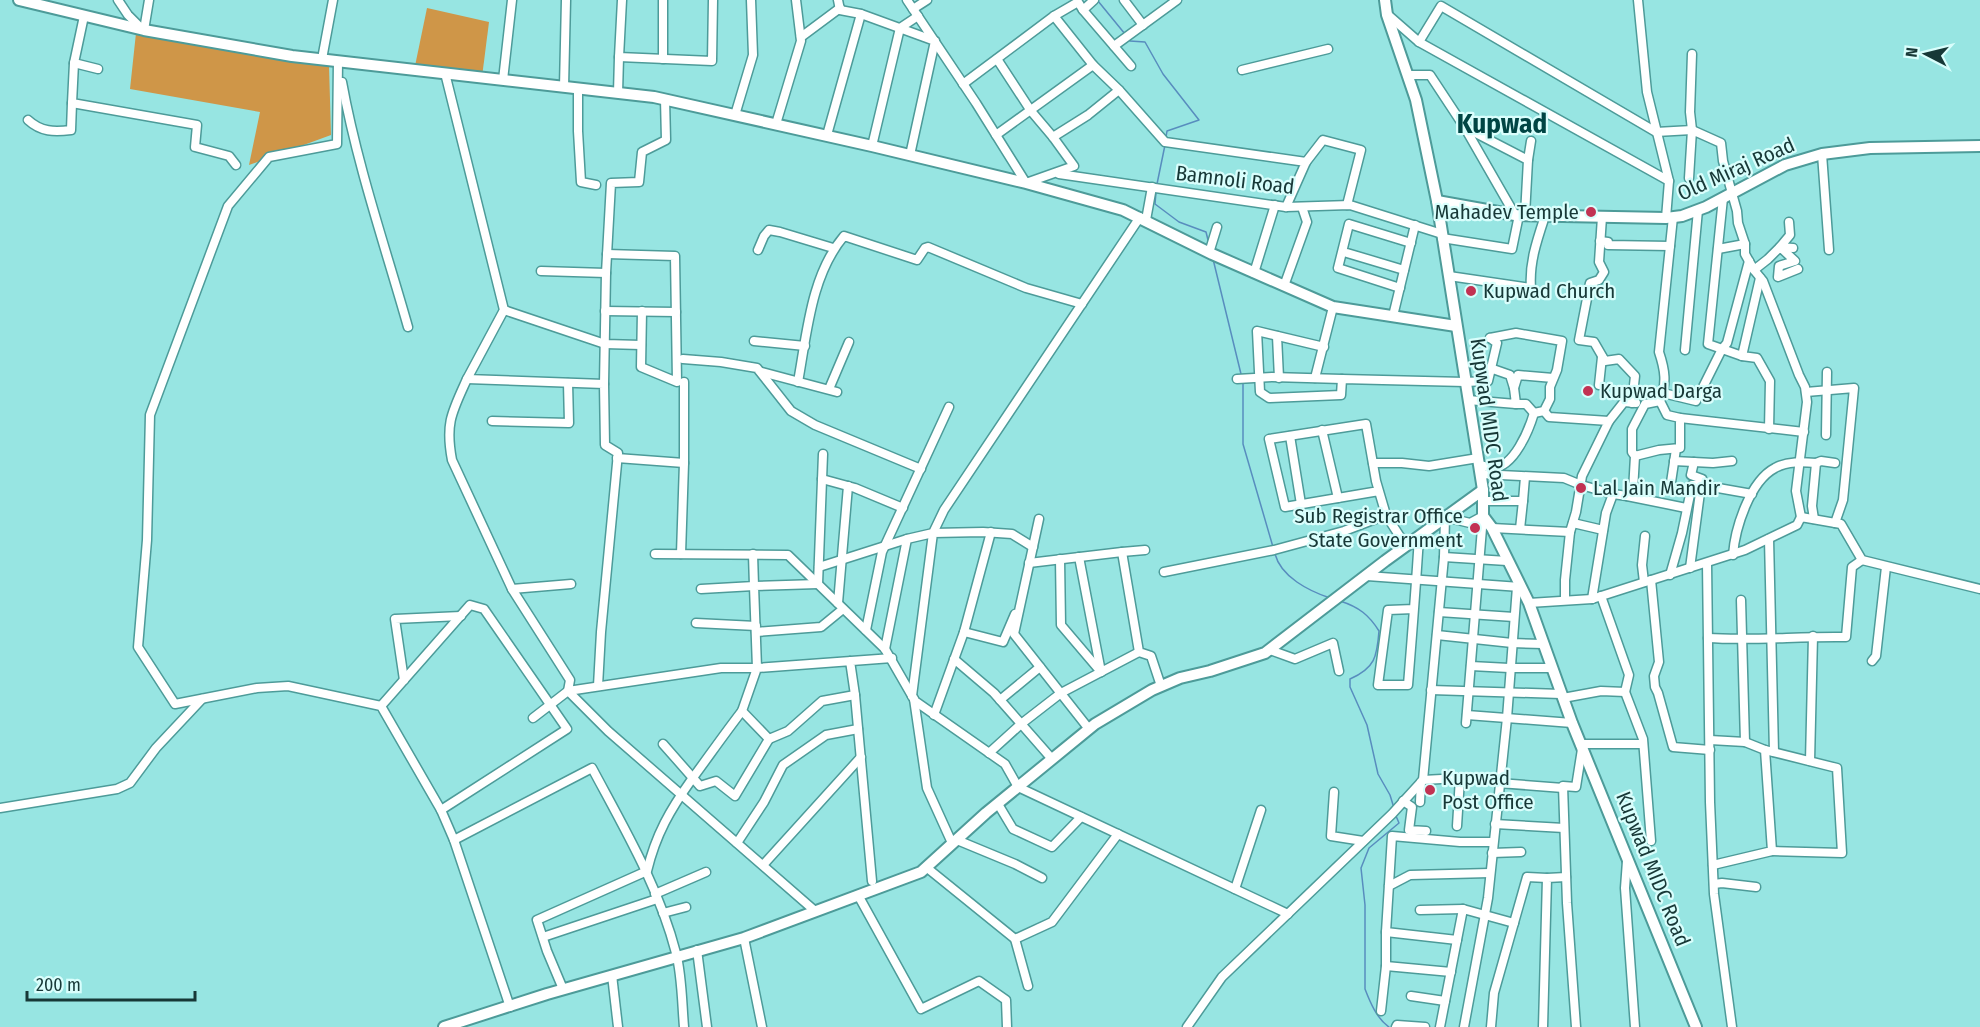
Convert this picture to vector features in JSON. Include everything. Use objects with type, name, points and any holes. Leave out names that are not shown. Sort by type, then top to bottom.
[{"type":"main road","points":[[19,0],[144,30],[292,56],[666,99],[827,135],[1026,183],[1123,210],[1209,253],[1333,307],[1456,326]]},
{"type":"main road","name":"Kupwad MIDC Road","points":[[1385,0],[1387,15],[1416,100],[1437,201],[1479,466],[1483,516],[1492,528],[1519,587],[1529,603],[1581,746],[1696,1027]]},
{"type":"main road","name":"Old Miraj Road","points":[[1437,201],[1545,216],[1682,216],[1753,183],[1785,165],[1822,154],[1870,148],[1980,146]]},
{"type":"main road","points":[[444,1027],[677,955],[744,938],[921,872],[998,804],[1089,729],[1180,678],[1210,671],[1270,650],[1406,546],[1445,518],[1483,496]]},
{"type":"street","points":[[118,0],[128,15],[144,30]]},
{"type":"street","points":[[144,30],[149,0]]},
{"type":"street","points":[[322,59],[333,0]]},
{"type":"street","points":[[503,80],[512,0]]},
{"type":"street","points":[[564,87],[566,0]]},
{"type":"street","points":[[618,93],[622,0]]},
{"type":"street","points":[[663,0],[663,59]]},
{"type":"street","points":[[619,57],[712,61],[713,0]]},
{"type":"street","points":[[735,115],[753,55],[751,0]]},
{"type":"street","points":[[777,124],[801,41],[796,0]]},
{"type":"street","points":[[907,0],[1026,183],[1074,166],[1053,136],[1030,111],[998,59]]},
{"type":"street","points":[[872,146],[900,28],[927,0]]},
{"type":"street","points":[[1083,10],[1094,0]]},
{"type":"street","points":[[1124,0],[1143,25]]},
{"type":"street","points":[[1381,0],[1387,15],[1419,42],[1669,181]]},
{"type":"street","points":[[1638,0],[1647,92],[1669,181],[1670,246],[1659,352],[1665,370],[1661,397],[1667,415],[1804,432]]},
{"type":"street","points":[[1114,46],[1174,1]]},
{"type":"street","points":[[963,84],[1054,16],[1078,2],[1131,66]]},
{"type":"street","points":[[801,37],[839,4]]},
{"type":"street","points":[[839,4],[840,10],[861,14],[935,41]]},
{"type":"street","points":[[1419,42],[1441,6],[1656,132],[1692,130],[1721,143],[1727,195],[1718,249],[1708,344],[1742,356],[1757,358],[1770,381],[1769,429]]},
{"type":"street","points":[[827,135],[861,14]]},
{"type":"street","points":[[28,120],[38,129],[56,132],[71,130],[74,63],[84,16]]},
{"type":"street","points":[[1054,16],[1093,65],[1119,90],[1165,142],[1306,162]]},
{"type":"street","points":[[910,155],[935,41]]},
{"type":"street","points":[[1242,70],[1328,49]]},
{"type":"street","points":[[1689,178],[1692,130],[1690,112],[1692,54]]},
{"type":"street","points":[[338,61],[348,115],[408,327]]},
{"type":"street","points":[[338,61],[337,144],[269,157],[228,206],[150,415],[147,540],[138,647],[175,704],[257,688],[288,686],[381,706],[441,810],[454,840],[510,1007]]},
{"type":"street","points":[[74,63],[98,69]]},
{"type":"street","points":[[996,135],[1093,65]]},
{"type":"street","points":[[445,73],[504,310],[451,414],[448,440],[452,460],[512,589],[570,680],[568,691]]},
{"type":"street","points":[[1408,75],[1430,75],[1518,214]]},
{"type":"street","points":[[578,88],[581,183],[596,184]]},
{"type":"street","points":[[1053,136],[1088,115],[1119,90]]},
{"type":"street","points":[[598,686],[618,453],[605,445],[605,311],[611,183],[639,182],[642,152],[666,140],[666,99]]},
{"type":"street","points":[[72,103],[196,126],[195,147],[230,156],[236,165]]},
{"type":"street","points":[[1465,128],[1528,160]]},
{"type":"street","points":[[1286,207],[1306,162],[1323,140],[1361,150],[1347,205]]},
{"type":"street","points":[[1518,214],[1526,194],[1531,141]]},
{"type":"street","points":[[1822,154],[1829,250]]},
{"type":"street","name":"Bamnoli Road","points":[[1056,173],[1275,206],[1347,205],[1415,225],[1442,236],[1512,249],[1518,214]]},
{"type":"street","points":[[1042,878],[1015,864],[954,842],[927,788],[913,698],[933,533],[944,510],[1143,218],[1152,187]]},
{"type":"street","points":[[1518,214],[1526,194]]},
{"type":"street","points":[[1529,603],[1596,597],[1707,563],[1769,539],[1797,525],[1802,518],[1796,491],[1804,432],[1806,392],[1763,280],[1745,254],[1745,243],[1738,223],[1737,211],[1727,195]]},
{"type":"street","points":[[1254,273],[1275,206]]},
{"type":"street","points":[[1284,286],[1307,222],[1302,207]]},
{"type":"street","points":[[1685,350],[1698,210]]},
{"type":"street","points":[[1449,276],[1531,288],[1530,273],[1545,216]]},
{"type":"street","points":[[1579,340],[1590,283],[1599,279],[1604,272],[1599,262],[1602,217]]},
{"type":"street","points":[[1742,356],[1757,274],[1790,235],[1790,222]]},
{"type":"street","points":[[1400,288],[1338,268],[1341,252],[1349,224],[1411,243]]},
{"type":"street","points":[[1393,316],[1415,225]]},
{"type":"street","points":[[1209,253],[1217,227]]},
{"type":"street","points":[[758,250],[769,230],[833,248]]},
{"type":"street","points":[[798,382],[813,300],[833,248],[844,236],[916,260],[925,248],[928,248],[1026,288],[1083,304]]},
{"type":"street","points":[[1600,241],[1608,242],[1608,245],[1670,246]]},
{"type":"street","points":[[1718,249],[1745,243]]},
{"type":"street","points":[[1780,247],[1792,248]]},
{"type":"street","points":[[1779,266],[1795,261],[1780,247]]},
{"type":"street","points":[[1780,247],[1778,277],[1798,269]]},
{"type":"street","points":[[1347,253],[1404,270]]},
{"type":"street","points":[[607,254],[675,256],[677,382],[641,368],[642,311]]},
{"type":"street","points":[[1565,599],[1570,532],[1582,476],[1610,421],[1624,402],[1645,404],[1661,397],[1696,401],[1727,343],[1749,261]]},
{"type":"street","points":[[541,271],[606,273]]},
{"type":"street","points":[[1315,378],[1333,307]]},
{"type":"street","points":[[504,310],[605,344],[641,345]]},
{"type":"street","points":[[605,311],[676,312]]},
{"type":"street","points":[[1324,347],[1257,331],[1260,392],[1269,398],[1341,394],[1342,379]]},
{"type":"street","points":[[1237,379],[1488,381],[1497,343],[1490,338],[1516,333],[1562,341],[1594,342],[1605,361],[1619,359],[1635,376],[1632,403]]},
{"type":"street","points":[[1277,336],[1279,378]]},
{"type":"street","points":[[754,340],[805,346]]},
{"type":"street","points":[[1544,411],[1550,399],[1550,387],[1557,370],[1562,341]]},
{"type":"street","points":[[761,372],[833,391],[849,342]]},
{"type":"street","points":[[1599,385],[1602,357]]},
{"type":"street","points":[[683,359],[757,368],[791,411],[815,425],[921,469]]},
{"type":"street","points":[[1490,368],[1510,375],[1516,404]]},
{"type":"street","points":[[1826,435],[1827,372]]},
{"type":"street","points":[[1514,388],[1518,375],[1553,378]]},
{"type":"street","points":[[467,380],[604,384]]},
{"type":"street","points":[[681,554],[684,382]]},
{"type":"street","points":[[492,421],[569,423],[568,383]]},
{"type":"street","points":[[1806,392],[1854,388],[1843,500],[1835,523]]},
{"type":"street","points":[[1468,400],[1526,404],[1534,412]]},
{"type":"street","points":[[1627,496],[1633,491],[1635,456],[1632,452],[1632,429],[1645,404]]},
{"type":"street","points":[[866,630],[882,552],[949,407]]},
{"type":"street","points":[[1534,412],[1544,411]]},
{"type":"street","points":[[1544,411],[1549,417],[1610,421]]},
{"type":"street","points":[[1373,463],[1494,468],[1508,461],[1529,429],[1534,412]]},
{"type":"street","points":[[1635,456],[1680,448],[1680,418]]},
{"type":"street","points":[[1379,491],[1285,507],[1269,439],[1366,424],[1386,515],[1406,546]]},
{"type":"street","points":[[1322,430],[1338,498]]},
{"type":"street","points":[[1290,436],[1301,504]]},
{"type":"street","points":[[1670,489],[1676,449]]},
{"type":"street","points":[[818,584],[823,454]]},
{"type":"street","points":[[617,458],[684,463]]},
{"type":"street","points":[[1674,461],[1713,464],[1732,461]]},
{"type":"street","points":[[1732,555],[1734,537],[1741,517],[1760,480],[1773,469],[1800,461],[1835,463]]},
{"type":"street","points":[[1690,568],[1702,479],[1691,475],[1694,462]]},
{"type":"street","points":[[1814,519],[1812,507],[1816,463]]},
{"type":"street","points":[[1479,466],[1525,477],[1564,478],[1613,494],[1686,507]]},
{"type":"street","points":[[1520,529],[1525,477]]},
{"type":"street","points":[[822,479],[848,486],[903,508]]},
{"type":"street","points":[[1670,574],[1682,533],[1692,485],[1752,494]]},
{"type":"street","points":[[696,623],[756,629],[821,627],[840,606],[848,486]]},
{"type":"street","points":[[1613,494],[1603,530],[1596,597],[1629,675],[1625,692],[1643,739],[1652,841]]},
{"type":"street","points":[[1483,496],[1522,501]]},
{"type":"street","points":[[1164,572],[1284,547],[1344,531],[1386,515]]},
{"type":"street","points":[[1419,802],[1442,582],[1445,518],[1470,523],[1483,516]]},
{"type":"street","points":[[1483,516],[1467,719],[1507,718],[1572,723]]},
{"type":"street","points":[[1802,518],[1840,524],[1862,560],[1980,589]]},
{"type":"street","points":[[1039,519],[1014,634],[1089,729]]},
{"type":"street","points":[[1573,523],[1603,530]]},
{"type":"street","points":[[1492,528],[1570,532]]},
{"type":"street","points":[[934,715],[964,632],[991,532]]},
{"type":"street","points":[[819,567],[933,533],[1012,534],[1033,547]]},
{"type":"street","points":[[1645,536],[1642,565],[1647,581],[1659,662],[1654,676],[1655,687],[1673,747],[1745,742],[1770,751],[1837,768],[1842,853],[1772,851],[1713,865]]},
{"type":"street","points":[[1414,609],[1388,610],[1378,685],[1408,685],[1417,580],[1419,537]]},
{"type":"street","points":[[885,649],[907,539]]},
{"type":"street","points":[[1769,539],[1772,639],[1770,751],[1772,851]]},
{"type":"street","points":[[1029,563],[1145,550]]},
{"type":"street","points":[[1122,552],[1139,652]]},
{"type":"street","points":[[655,554],[788,555],[885,649],[913,698],[1005,765],[1018,787],[1288,914]]},
{"type":"street","points":[[647,871],[653,848],[670,810],[742,711],[757,668],[753,554]]},
{"type":"street","points":[[1079,557],[1101,672]]},
{"type":"street","points":[[1444,557],[1507,561]]},
{"type":"street","points":[[1060,559],[1061,625],[1101,672]]},
{"type":"street","points":[[1708,638],[1742,641],[1814,636],[1846,637],[1852,567],[1862,560]]},
{"type":"street","points":[[1707,563],[1714,884],[1732,1027]]},
{"type":"street","points":[[1872,661],[1876,656],[1886,567]]},
{"type":"street","points":[[1366,576],[1519,587],[1514,617],[1507,718],[1490,873],[1464,1027]]},
{"type":"street","points":[[512,589],[571,584]]},
{"type":"street","points":[[701,589],[818,584]]},
{"type":"street","points":[[964,632],[1003,642],[1023,596]]},
{"type":"street","points":[[1741,600],[1745,742]]},
{"type":"street","points":[[381,706],[471,604],[484,609],[567,729],[441,810]]},
{"type":"street","points":[[1439,612],[1514,617]]},
{"type":"street","points":[[404,680],[395,619],[461,616]]},
{"type":"street","points":[[1437,635],[1543,645]]},
{"type":"street","points":[[1810,761],[1814,636]]},
{"type":"street","points":[[1270,650],[1295,659],[1333,643],[1339,671]]},
{"type":"street","points":[[989,753],[1061,693],[1139,652],[1150,656],[1161,687]]},
{"type":"street","points":[[533,718],[568,691],[721,668],[757,668],[891,658]]},
{"type":"street","points":[[954,659],[1000,700],[1052,759]]},
{"type":"street","points":[[850,661],[872,881]]},
{"type":"street","points":[[1471,666],[1552,668]]},
{"type":"street","points":[[1000,700],[1040,667]]},
{"type":"street","points":[[1431,690],[1562,696],[1601,691],[1625,692]]},
{"type":"street","points":[[568,691],[608,731],[815,911]]},
{"type":"street","points":[[663,744],[700,786],[716,781],[735,796],[769,739],[788,731],[822,701],[855,695]]},
{"type":"street","points":[[0,808],[127,786],[156,748],[202,699]]},
{"type":"street","points":[[742,711],[769,739]]},
{"type":"street","points":[[737,843],[764,802],[783,765],[826,735],[858,729]]},
{"type":"street","points":[[1499,783],[1576,787],[1581,746],[1643,744]]},
{"type":"street","points":[[763,866],[861,757]]},
{"type":"street","points":[[454,840],[592,768],[647,871],[663,913],[677,955],[684,1027]]},
{"type":"street","points":[[1187,1027],[1222,977],[1422,781],[1460,778],[1457,826]]},
{"type":"street","points":[[1563,788],[1566,877],[1576,1027]]},
{"type":"street","points":[[1334,792],[1331,836],[1363,841]]},
{"type":"street","points":[[1403,801],[1412,807],[1409,830],[1426,831]]},
{"type":"street","points":[[998,804],[1013,829],[1052,847],[1082,817]]},
{"type":"street","points":[[1235,889],[1261,810]]},
{"type":"street","points":[[1495,824],[1564,828]]},
{"type":"street","points":[[1015,939],[1052,922],[1118,834]]},
{"type":"street","points":[[1381,1011],[1386,966],[1392,836],[1460,843],[1493,842]]},
{"type":"street","points":[[1492,853],[1521,852]]},
{"type":"street","points":[[1628,857],[1625,888],[1635,1027]]},
{"type":"street","points":[[926,867],[1015,939],[1028,986]]},
{"type":"street","points":[[563,989],[537,920],[647,871]]},
{"type":"street","points":[[543,937],[656,896],[706,872]]},
{"type":"street","points":[[1389,886],[1410,875],[1490,873]]},
{"type":"street","points":[[1491,1027],[1494,993],[1527,877],[1566,877]]},
{"type":"street","points":[[1543,1027],[1547,878]]},
{"type":"street","points":[[1714,884],[1756,887]]},
{"type":"street","points":[[858,895],[921,1009],[979,981],[1006,1000],[1007,1027]]},
{"type":"street","points":[[663,913],[686,907]]},
{"type":"street","points":[[1440,1027],[1463,909]]},
{"type":"street","points":[[1420,910],[1463,909],[1514,923]]},
{"type":"street","points":[[1386,932],[1457,940]]},
{"type":"street","points":[[744,938],[762,1027]]},
{"type":"street","points":[[697,950],[707,1027]]},
{"type":"street","points":[[1386,966],[1451,972]]},
{"type":"street","points":[[612,975],[618,1027]]},
{"type":"street","points":[[1411,996],[1445,1001]]},
{"type":"street","points":[[1396,1027],[1398,1025],[1425,1027]]},
{"type":"shaded area","points":[[427,8],[489,22],[482,77],[415,66]]},
{"type":"shaded area","points":[[136,33],[329,65],[331,135],[249,165],[260,112],[130,89]]},
{"type":"waterway","points":[[1098,1],[1125,34]]},
{"type":"waterway","points":[[1130,41],[1145,42],[1163,74],[1199,120],[1167,131],[1166,137]]},
{"type":"waterway","points":[[1157,184],[1165,145]]},
{"type":"waterway","points":[[1156,192],[1155,204],[1179,222],[1206,232],[1208,240]]},
{"type":"waterway","points":[[1213,259],[1241,374]]},
{"type":"waterway","points":[[1243,382],[1243,444],[1273,547]]},
{"type":"waterway","points":[[1275,554],[1283,570],[1297,582],[1330,598]]},
{"type":"waterway","points":[[1340,601],[1363,612],[1379,631],[1373,661],[1365,671],[1350,679],[1350,687],[1367,725],[1378,774],[1390,795],[1394,808]]},
{"type":"waterway","points":[[1389,1027],[1377,1015],[1365,989],[1365,905],[1361,868],[1369,848],[1399,823],[1396,816]]},
{"type":"place","name":"Mahadev Temple","points":[[1591,212]]},
{"type":"place","name":"Kupwad Church","points":[[1471,291]]},
{"type":"place","name":"Kupwad Darga","points":[[1588,391]]},
{"type":"place","name":"Lal Jain Mandir","points":[[1581,488]]},
{"type":"place","name":"Sub Registrar Office State Government","points":[[1475,528]]},
{"type":"place","name":"Kupwad Post Office","points":[[1430,790]]},
{"type":"district","name":"Kupwad","points":[[1502,124]]}]
